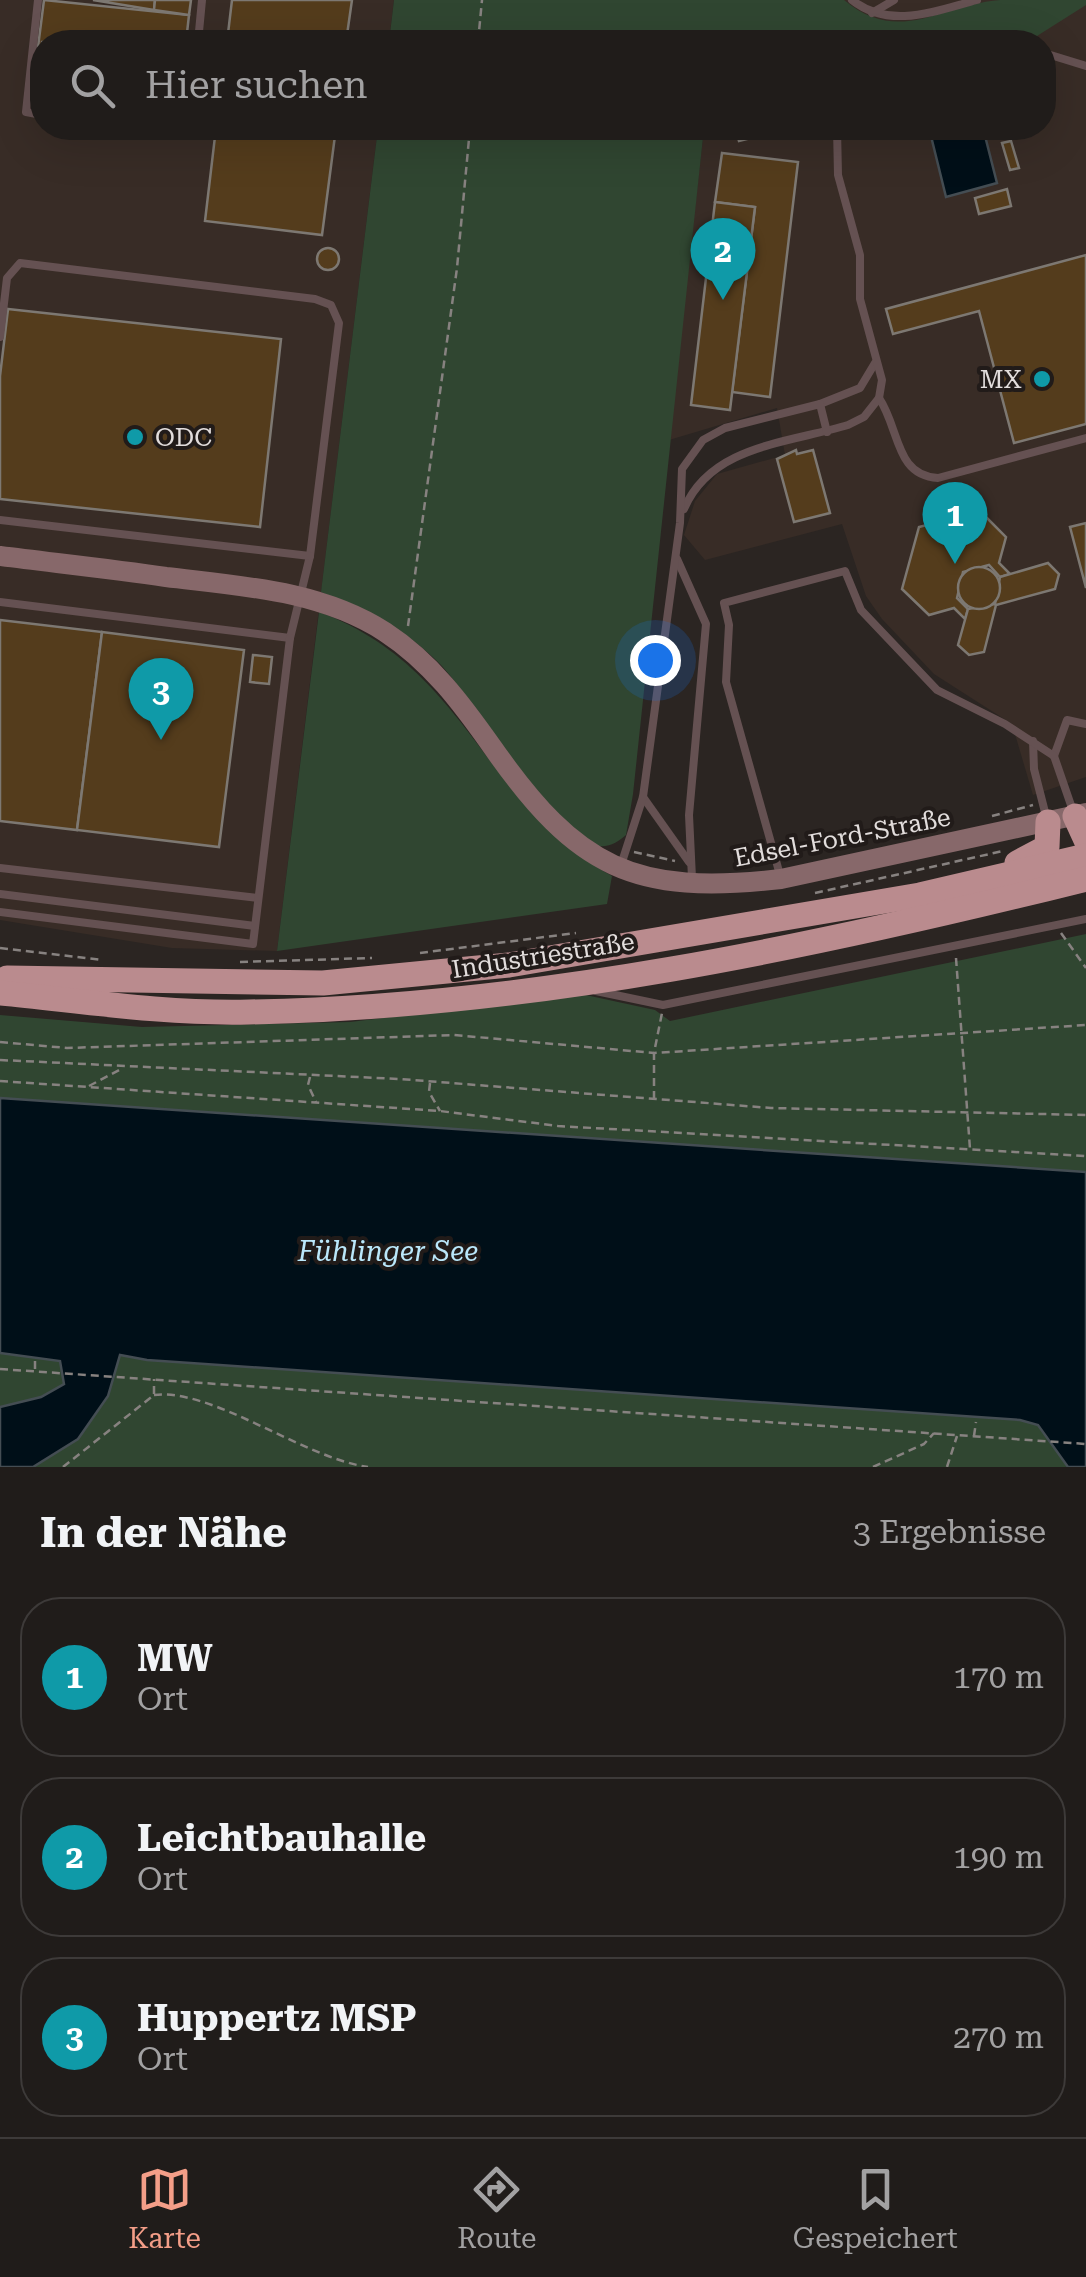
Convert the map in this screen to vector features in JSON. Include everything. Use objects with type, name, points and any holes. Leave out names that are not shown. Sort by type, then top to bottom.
[{"type":"highway","points":[[1080,814],[1086,840]]},
{"type":"highway","points":[[920,895],[1032,858],[1047,847],[1038,817]]},
{"type":"highway","name":"Industriestraße","points":[[0,978],[324,983],[509,965],[920,895],[1086,856]]},
{"type":"highway","name":"Industriestraße","points":[[0,992],[184,1010],[248,1012],[447,1000],[766,950],[952,912],[1086,878]]},
{"type":"highway","points":[[0,967],[61,980]]},
{"type":"highway","points":[[0,1008],[128,1016],[184,1010]]},
{"type":"street","name":"Edsel-Ford-Straße","points":[[0,556],[297,596],[336,608],[384,631],[427,665],[457,697],[523,792],[551,824],[585,852],[622,860],[659,882],[692,874],[781,879],[1038,817],[1080,814]]},
{"type":"lane","points":[[35,30],[38,0]]},
{"type":"lane","points":[[199,30],[202,0]]},
{"type":"lane","points":[[852,0],[872,12],[906,17],[977,0]]},
{"type":"lane","points":[[872,12],[894,0]]},
{"type":"lane","points":[[1056,57],[1086,66]]},
{"type":"lane","points":[[30,75],[26,112],[30,113]]},
{"type":"lane","points":[[680,523],[695,486],[710,470],[742,455],[826,432],[864,417],[879,398],[882,380],[860,299],[860,256],[838,174],[837,140]]},
{"type":"lane","points":[[0,338],[6,278],[20,263],[331,304],[339,323],[310,556],[297,596],[290,638],[254,944],[0,912]]},
{"type":"lane","points":[[622,860],[643,796],[680,523],[682,469],[702,440],[725,428],[820,404],[860,388],[876,358]]},
{"type":"lane","points":[[879,398],[892,418],[904,460],[921,477],[938,478],[1086,438]]},
{"type":"lane","points":[[820,404],[826,432]]},
{"type":"lane","points":[[0,520],[310,556]]},
{"type":"lane","points":[[676,555],[706,624],[689,815],[692,874]]},
{"type":"lane","points":[[781,879],[726,682],[729,625],[724,603],[845,571],[861,610],[937,690],[1054,756],[1080,814]]},
{"type":"lane","points":[[0,602],[290,638]]},
{"type":"lane","points":[[1054,756],[1067,720],[1086,724]]},
{"type":"lane","points":[[1033,741],[1038,817]]},
{"type":"lane","points":[[643,796],[692,874]]},
{"type":"lane","points":[[0,868],[258,898]]},
{"type":"lane","points":[[0,894],[255,926]]},
{"type":"lane","points":[[562,984],[663,1005],[1086,919]]},
{"type":"path","points":[[479,30],[482,0]]},
{"type":"path","points":[[406,638],[458,268],[469,140]]},
{"type":"path","points":[[990,816],[1038,817]]},
{"type":"path","points":[[815,893],[1012,849],[1038,817]]},
{"type":"path","points":[[622,860],[692,874]]},
{"type":"path","points":[[1056,926],[1086,968]]},
{"type":"path","points":[[412,954],[590,931]]},
{"type":"path","points":[[954,947],[965,1034],[970,1149]]},
{"type":"path","points":[[0,948],[112,960]]},
{"type":"path","points":[[227,962],[378,958]]},
{"type":"path","points":[[654,1100],[654,1053],[663,1005]]},
{"type":"path","points":[[0,1042],[68,1048],[454,1035],[654,1053],[1086,1025]]},
{"type":"path","points":[[0,1060],[430,1082],[654,1100],[968,1114],[1086,1114]]},
{"type":"path","points":[[87,1087],[128,1067]]},
{"type":"path","points":[[311,1076],[308,1085],[317,1103]]},
{"type":"path","points":[[0,1081],[440,1112],[558,1126],[1086,1156]]},
{"type":"path","points":[[430,1082],[428,1092],[440,1112]]},
{"type":"path","points":[[35,1360],[35,1371]]},
{"type":"path","points":[[0,1369],[1086,1444]]},
{"type":"path","points":[[154,1379],[154,1396]]},
{"type":"path","points":[[64,1467],[154,1396],[199,1402],[293,1443],[368,1467]]},
{"type":"path","points":[[974,1436],[976,1422]]},
{"type":"path","points":[[873,1467],[924,1444],[935,1432]]},
{"type":"path","points":[[947,1467],[958,1435]]},
{"type":"shaded area","points":[[0,0],[394,0],[390,30],[30,30],[30,140],[377,140],[277,951],[172,948],[0,920]]},
{"type":"shaded area","points":[[718,0],[1086,0],[1086,777],[1033,795],[1012,724],[934,674],[882,619],[866,596],[842,524],[705,560],[684,535],[695,501],[717,474],[785,455],[777,408],[669,440],[703,140],[1056,140],[1056,30],[714,30]]},
{"type":"green space","points":[[394,0],[844,0],[864,13],[902,22],[1000,0],[1086,0],[1086,5],[1046,30],[390,30]]},
{"type":"green space","points":[[377,140],[703,140],[626,835],[610,845],[598,846],[581,837],[538,794],[439,663],[384,622],[321,592]]},
{"type":"green space","points":[[319,612],[369,636],[409,666],[443,701],[533,813],[568,847],[612,876],[607,904],[277,951]]},
{"type":"green space","points":[[1086,934],[1086,1172],[0,1098],[0,1015],[142,1027],[350,1022],[581,994],[655,1010],[670,1021]]},
{"type":"green space","points":[[0,1353],[60,1361],[64,1385],[41,1397],[0,1407]]},
{"type":"green space","points":[[120,1355],[147,1360],[1020,1420],[1038,1425],[1068,1467],[33,1467],[78,1439],[108,1396]]},
{"type":"water","points":[[932,140],[986,140],[997,183],[946,197]]},
{"type":"water","name":"Fühlinger See","points":[[0,1098],[1086,1172],[1086,1467],[1068,1467],[1038,1425],[1020,1420],[147,1360],[120,1355],[108,1396],[78,1439],[33,1467],[0,1467],[0,1407],[41,1397],[64,1384],[60,1361],[0,1353]]},
{"type":"building","points":[[44,0],[189,15],[187,30],[40,30]]},
{"type":"building","points":[[93,0],[155,0],[154,10]]},
{"type":"building","points":[[155,0],[191,0],[189,15],[154,10]]},
{"type":"building","points":[[232,0],[352,0],[348,30],[228,30]]},
{"type":"building","points":[[215,140],[334,140],[322,235],[205,221]]},
{"type":"building","points":[[1011,141],[1019,168],[1010,170],[1002,143]]},
{"type":"building","points":[[722,153],[798,162],[770,397],[732,392],[755,207],[715,202]]},
{"type":"building","points":[[1007,189],[1011,206],[979,214],[975,198]]},
{"type":"building","points":[[715,202],[755,207],[730,410],[691,405]]},
{"type":"building","points":[[328,248],[339,259],[328,270],[317,259]]},
{"type":"building","name":"MX","points":[[1086,255],[1086,424],[1014,443],[979,311],[893,334],[886,309]]},
{"type":"building","name":"ODC","points":[[8,309],[281,339],[260,527],[0,499],[0,376]]},
{"type":"building","points":[[796,450],[797,454],[813,450],[830,513],[794,522],[777,459]]},
{"type":"building","points":[[980,511],[1006,537],[999,563],[1010,574],[1000,577],[989,565],[963,572],[957,598],[968,609],[965,619],[954,608],[929,615],[902,589],[919,527]]},
{"type":"building","points":[[1086,523],[1086,588],[1070,527]]},
{"type":"building","points":[[1048,563],[1059,574],[1055,589],[996,605],[984,652],[969,655],[958,645],[968,609],[995,604],[1000,577]]},
{"type":"building","points":[[979,567],[994,573],[1000,588],[994,603],[979,609],[964,603],[958,588],[964,573]]},
{"type":"building","points":[[0,620],[102,632],[77,830],[0,821]]},
{"type":"building","points":[[102,632],[244,650],[219,847],[77,830]]},
{"type":"building","points":[[253,655],[272,657],[269,684],[250,682]]},
{"type":"place","name":"Leichtbauhalle","points":[[723,300]]},
{"type":"place","name":"MX","points":[[1042,379]]},
{"type":"place","name":"ODC","points":[[135,437]]},
{"type":"place","name":"MW","points":[[955,564]]},
{"type":"place","name":"Huppertz MSP","points":[[161,740]]}]
